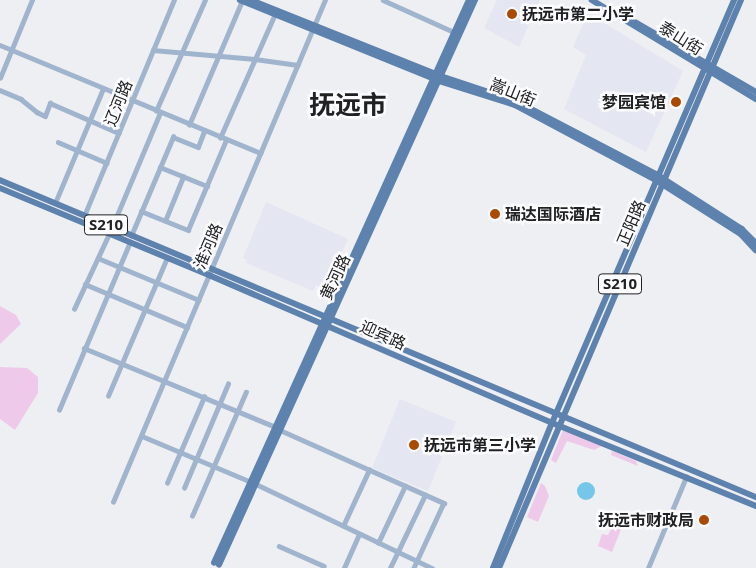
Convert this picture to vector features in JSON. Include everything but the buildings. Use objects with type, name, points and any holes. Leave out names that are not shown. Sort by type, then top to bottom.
[{"type":"main road","name":"嵩山街","points":[[251,0],[437,77],[515,105],[664,182],[742,229],[756,244]]},
{"type":"main road","name":"黄河路","points":[[437,77],[454,32],[469,0]]},
{"type":"main road","name":"黄河路","points":[[217,564],[437,77],[476,0]]},
{"type":"main road","name":"泰山街","points":[[592,0],[709,68],[756,92]]},
{"type":"main road","name":"泰山街","points":[[598,0],[756,99]]},
{"type":"main road","name":"正阳路","points":[[499,568],[664,182],[734,0]]},
{"type":"main road","name":"正阳路","points":[[493,568],[552,423],[657,178],[741,0]]},
{"type":"main road","name":"嵩山街","points":[[241,1],[313,27]]},
{"type":"main road","name":"迎宾路","points":[[0,180],[84,216],[110,230]]},
{"type":"main road","name":"嵩山街","points":[[664,182],[741,234],[756,250]]},
{"type":"main road","name":"迎宾路","points":[[0,188],[328,318],[756,497]]},
{"type":"main road","name":"迎宾路","points":[[131,239],[167,258],[210,272],[325,325],[552,423],[756,506]]},
{"type":"street","points":[[0,78],[32,0]]},
{"type":"street","name":"辽河路","points":[[84,216],[174,0]]},
{"type":"street","points":[[74,308],[110,230],[205,0]]},
{"type":"street","name":"淮河路","points":[[113,502],[325,0]]},
{"type":"street","points":[[383,0],[454,32]]},
{"type":"street","points":[[189,125],[220,56],[241,1]]},
{"type":"street","points":[[220,138],[274,14]]},
{"type":"street","points":[[0,45],[260,153]]},
{"type":"street","points":[[153,50],[255,59],[298,65]]},
{"type":"street","points":[[55,203],[104,89]]},
{"type":"street","points":[[0,90],[21,99],[45,116],[50,103],[119,133]]},
{"type":"street","points":[[59,410],[172,137],[198,148],[204,131]]},
{"type":"street","points":[[141,211],[188,230],[226,140]]},
{"type":"street","points":[[58,142],[107,163]]},
{"type":"street","points":[[160,167],[207,186]]},
{"type":"street","points":[[165,221],[183,177]]},
{"type":"street","points":[[98,258],[199,300]]},
{"type":"street","points":[[108,396],[167,258]]},
{"type":"street","points":[[85,284],[187,328]]},
{"type":"street","points":[[84,348],[278,428],[444,503],[414,568]]},
{"type":"street","points":[[184,488],[228,384]]},
{"type":"street","points":[[192,516],[246,392]]},
{"type":"street","points":[[167,482],[204,397]]},
{"type":"street","points":[[142,436],[253,482],[432,568]]},
{"type":"street","points":[[343,526],[369,470]]},
{"type":"street","points":[[648,568],[686,476]]},
{"type":"street","points":[[378,543],[405,486]]},
{"type":"street","points":[[390,568],[425,495]]},
{"type":"street","points":[[344,568],[359,534]]},
{"type":"street","points":[[279,546],[324,566]]},
{"type":"shaded area","name":"抚远市第二小学","points":[[497,0],[540,0],[519,47],[484,28]]},
{"type":"shaded area","points":[[588,13],[683,71],[646,152],[564,109],[586,55],[573,47]]},
{"type":"shaded area","points":[[266,202],[348,239],[326,289],[316,285],[313,291],[246,263],[247,260],[243,258]]},
{"type":"shaded area","points":[[0,306],[16,315],[21,324],[0,344]]},
{"type":"shaded area","points":[[0,367],[27,368],[38,377],[38,393],[15,430],[0,419]]},
{"type":"shaded area","name":"抚远市第三小学","points":[[400,399],[456,422],[428,491],[372,468]]},
{"type":"shaded area","points":[[563,430],[602,446],[594,450],[567,441],[556,463],[551,460]]},
{"type":"shaded area","points":[[612,451],[636,461],[638,466],[611,455]]},
{"type":"shaded area","points":[[541,483],[545,486],[549,496],[538,522],[527,517]]},
{"type":"shaded area","points":[[613,525],[622,527],[612,552],[598,546],[602,534],[608,535]]},
{"type":"water","points":[[582,482],[590,482],[595,487],[593,498],[582,500],[577,495],[577,487]]},
{"type":"place","name":"抚远市第二小学","points":[[512,14]]},
{"type":"place","name":"梦园宾馆","points":[[676,102]]},
{"type":"place","name":"瑞达国际酒店","points":[[495,214]]},
{"type":"place","name":"抚远市第三小学","points":[[414,445]]},
{"type":"place","name":"抚远市财政局","points":[[704,520]]},
{"type":"district","name":"抚远市","points":[[348,105]]}]
